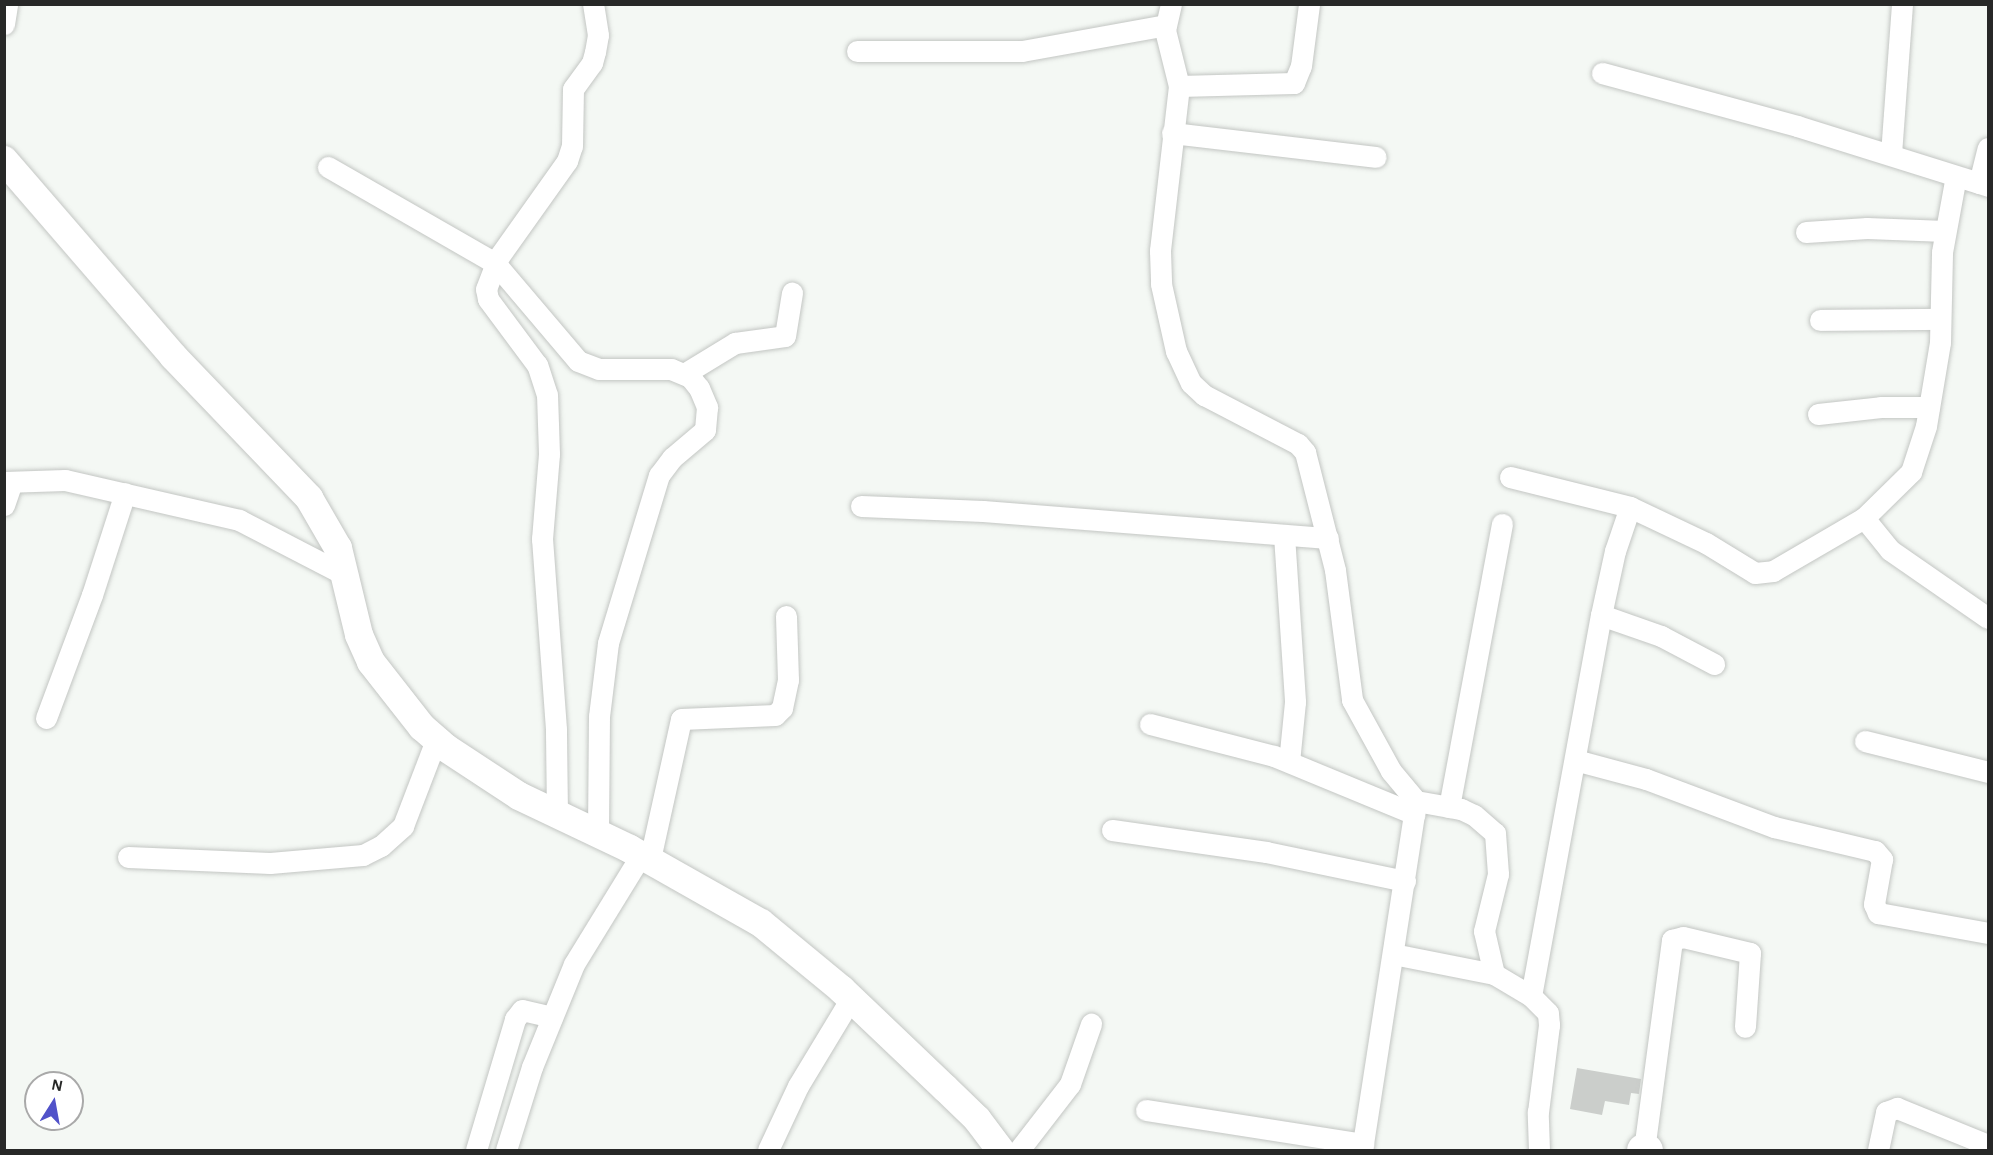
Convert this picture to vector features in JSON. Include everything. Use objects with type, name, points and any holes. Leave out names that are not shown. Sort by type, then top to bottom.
[{"type":"street","points":[[4,24],[7,4]]},
{"type":"street","points":[[557,815],[556,729],[542,539],[548,405],[537,365],[488,299],[491,273],[567,161],[572,146],[573,89],[592,63],[596,52],[598,35],[593,4]]},
{"type":"street","points":[[1146,1110],[1362,1147],[1416,808],[1390,771],[1352,700],[1328,538],[1305,452],[1298,444],[1204,395],[1191,383],[1176,351],[1161,284],[1160,251],[1179,86],[1166,45],[1166,25],[1171,4]]},
{"type":"street","points":[[1179,86],[1294,84],[1301,66],[1309,4]]},
{"type":"street","points":[[1892,154],[1902,4]]},
{"type":"street","points":[[857,51],[1022,51],[1166,25]]},
{"type":"street","points":[[1602,72],[1892,154],[1984,185],[1989,148]]},
{"type":"street","points":[[1172,133],[1376,157]]},
{"type":"street","points":[[4,160],[173,356],[309,498],[338,548],[347,576],[357,626],[371,663],[406,711],[436,740],[519,796],[645,857],[761,923],[851,998],[977,1119],[1000,1150]]},
{"type":"street","points":[[328,167],[491,273],[578,361],[599,369],[664,368],[684,374],[699,388],[708,420],[699,438],[679,451],[659,475],[608,643],[599,716],[598,834]]},
{"type":"street","points":[[1510,477],[1630,507],[1706,543],[1755,573],[1773,571],[1870,526],[1911,472],[1929,407],[1940,319],[1945,231],[1956,176]]},
{"type":"street","points":[[1806,232],[1867,228],[1945,231]]},
{"type":"street","points":[[684,374],[735,343],[785,336],[792,293]]},
{"type":"street","points":[[1820,320],[1940,319]]},
{"type":"street","points":[[1818,414],[1881,406],[1929,407]]},
{"type":"street","points":[[4,505],[8,482],[53,478],[239,520],[347,576]]},
{"type":"street","points":[[46,718],[92,595],[125,493]]},
{"type":"street","points":[[861,506],[983,511],[1328,538]]},
{"type":"street","points":[[1531,996],[1601,615],[1615,551],[1630,507]]},
{"type":"street","points":[[1449,807],[1502,524]]},
{"type":"street","points":[[1870,526],[1915,569],[1989,618]]},
{"type":"street","points":[[1284,535],[1295,711],[1289,762]]},
{"type":"street","points":[[1601,615],[1661,636],[1714,664]]},
{"type":"street","points":[[506,1150],[552,1017],[574,964],[645,857],[681,719],[774,716],[782,708],[788,680],[786,616]]},
{"type":"street","points":[[1150,724],[1220,740],[1289,762],[1416,808],[1449,807],[1485,823],[1499,845],[1498,874],[1484,931],[1494,974]]},
{"type":"street","points":[[128,857],[270,863],[363,855],[381,846],[403,826],[436,740]]},
{"type":"street","points":[[1866,741],[1989,772]]},
{"type":"street","points":[[1575,760],[1646,779],[1738,816],[1875,851],[1881,858],[1874,904],[1878,913],[1989,933]]},
{"type":"street","points":[[1112,830],[1266,852],[1404,881]]},
{"type":"street","points":[[1644,1150],[1672,940],[1683,937],[1750,952],[1745,1027]]},
{"type":"street","points":[[1393,954],[1494,974],[1531,996],[1548,1013],[1550,1025],[1538,1112],[1539,1150]]},
{"type":"street","points":[[768,1150],[798,1086],[851,998]]},
{"type":"street","points":[[476,1150],[515,1018],[522,1010],[552,1017]]},
{"type":"street","points":[[1019,1150],[1070,1084],[1091,1024]]},
{"type":"street","points":[[1878,1150],[1886,1112],[1897,1108],[1989,1144]]},
{"type":"building","points":[[1577,1068],[1641,1079],[1639,1094],[1631,1093],[1629,1105],[1605,1101],[1602,1115],[1570,1109]]}]
